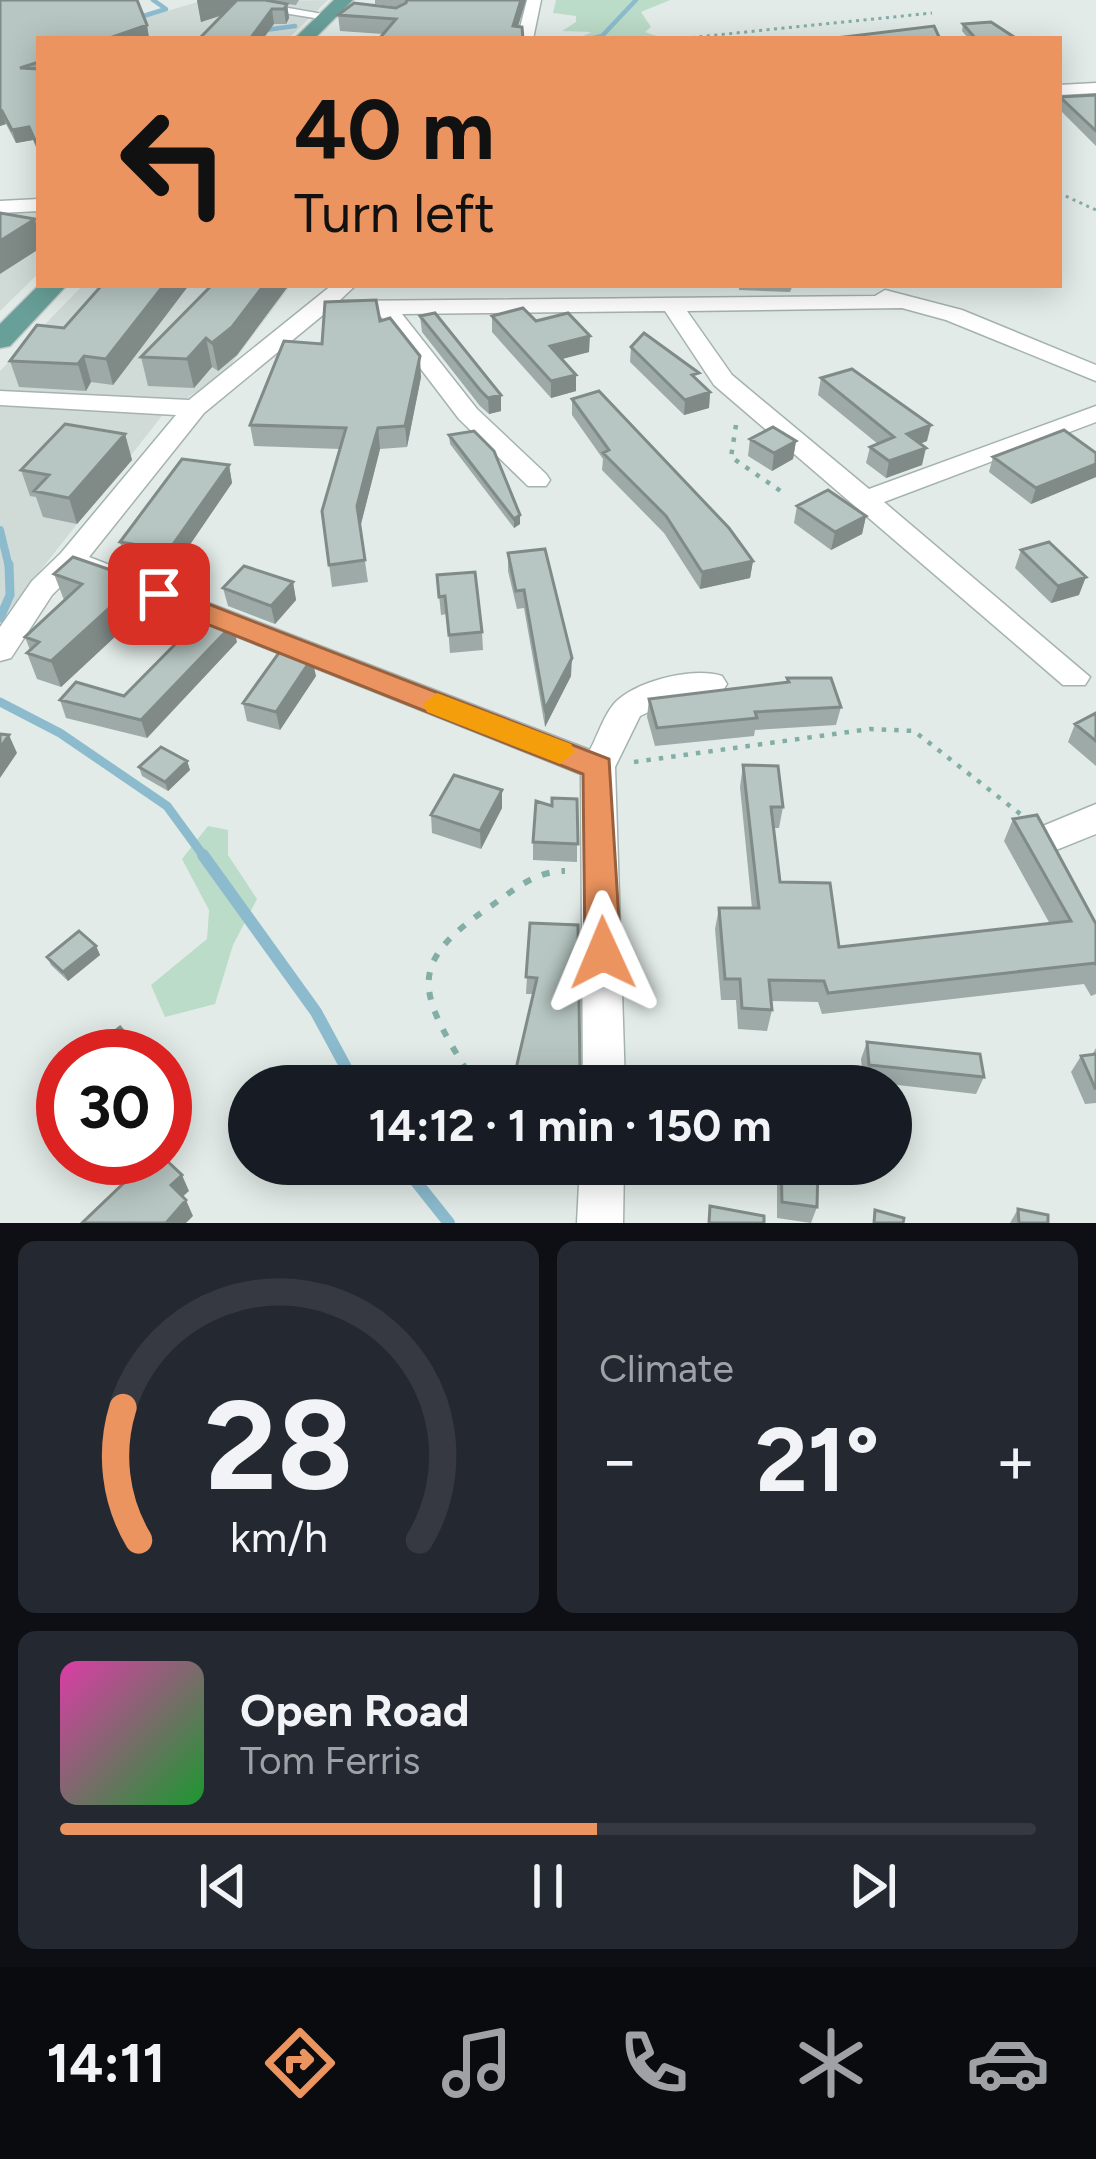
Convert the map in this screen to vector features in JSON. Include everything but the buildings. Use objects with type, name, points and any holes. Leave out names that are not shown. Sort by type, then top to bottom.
[{"type":"main road","points":[[307,36],[341,9]]},
{"type":"main road","points":[[0,340],[51,288]]},
{"type":"street","points":[[211,0],[224,6],[341,9]]},
{"type":"street","points":[[526,36],[534,0]]},
{"type":"street","points":[[1062,90],[1096,88]]},
{"type":"street","points":[[0,207],[36,205]]},
{"type":"street","points":[[0,650],[42,588],[71,560],[195,407],[341,288]]},
{"type":"street","points":[[860,288],[954,315],[1096,374]]},
{"type":"street","points":[[318,308],[900,302]]},
{"type":"street","points":[[673,307],[737,393],[1074,677]]},
{"type":"street","points":[[386,308],[468,414],[537,480]]},
{"type":"street","points":[[0,398],[195,407]]},
{"type":"street","points":[[862,500],[1096,413]]},
{"type":"street","points":[[71,560],[598,767]]},
{"type":"street","points":[[604,1065],[598,767],[628,708],[667,690],[711,684]]},
{"type":"street","points":[[1051,838],[1096,818]]},
{"type":"street","points":[[600,1223],[601,1185]]},
{"type":"path","points":[[706,36],[932,13]]},
{"type":"path","points":[[734,33],[740,36]]},
{"type":"path","points":[[1062,195],[1096,210]]},
{"type":"path","points":[[737,393],[729,405],[737,428],[730,457],[782,492]]},
{"type":"path","points":[[598,767],[870,729],[914,731],[1051,838]]},
{"type":"path","points":[[463,1065],[435,1021],[423,979],[428,953],[460,922],[526,881],[552,870],[601,873]]},
{"type":"shaded area","points":[[328,0],[291,36],[79,36],[198,2]]},
{"type":"shaded area","points":[[36,209],[36,276],[0,311],[0,212]]},
{"type":"shaded area","points":[[80,288],[289,288],[224,374],[165,412],[0,622],[0,371]]},
{"type":"green space","points":[[556,0],[670,0],[641,12],[651,27],[645,32],[656,36],[583,36],[592,32],[562,31],[576,22],[576,16],[553,13]]},
{"type":"green space","points":[[208,826],[228,830],[228,855],[257,899],[233,945],[215,1004],[165,1017],[151,985],[207,939],[209,910],[182,859]]},
{"type":"waterway","points":[[134,19],[166,9],[153,0]]},
{"type":"waterway","points":[[602,36],[636,0]]},
{"type":"waterway","points":[[258,31],[295,26]]},
{"type":"waterway","points":[[0,530],[9,567]]},
{"type":"waterway","points":[[0,618],[10,595],[9,564]]},
{"type":"waterway","points":[[0,702],[60,733],[167,806],[205,858]]},
{"type":"waterway","points":[[203,855],[316,1012],[345,1065]]},
{"type":"waterway","points":[[419,1185],[449,1223]]},
{"type":"slow traffic","points":[[437,704],[560,752]]},
{"type":"route","points":[[159,594],[598,767],[603,953]]}]
